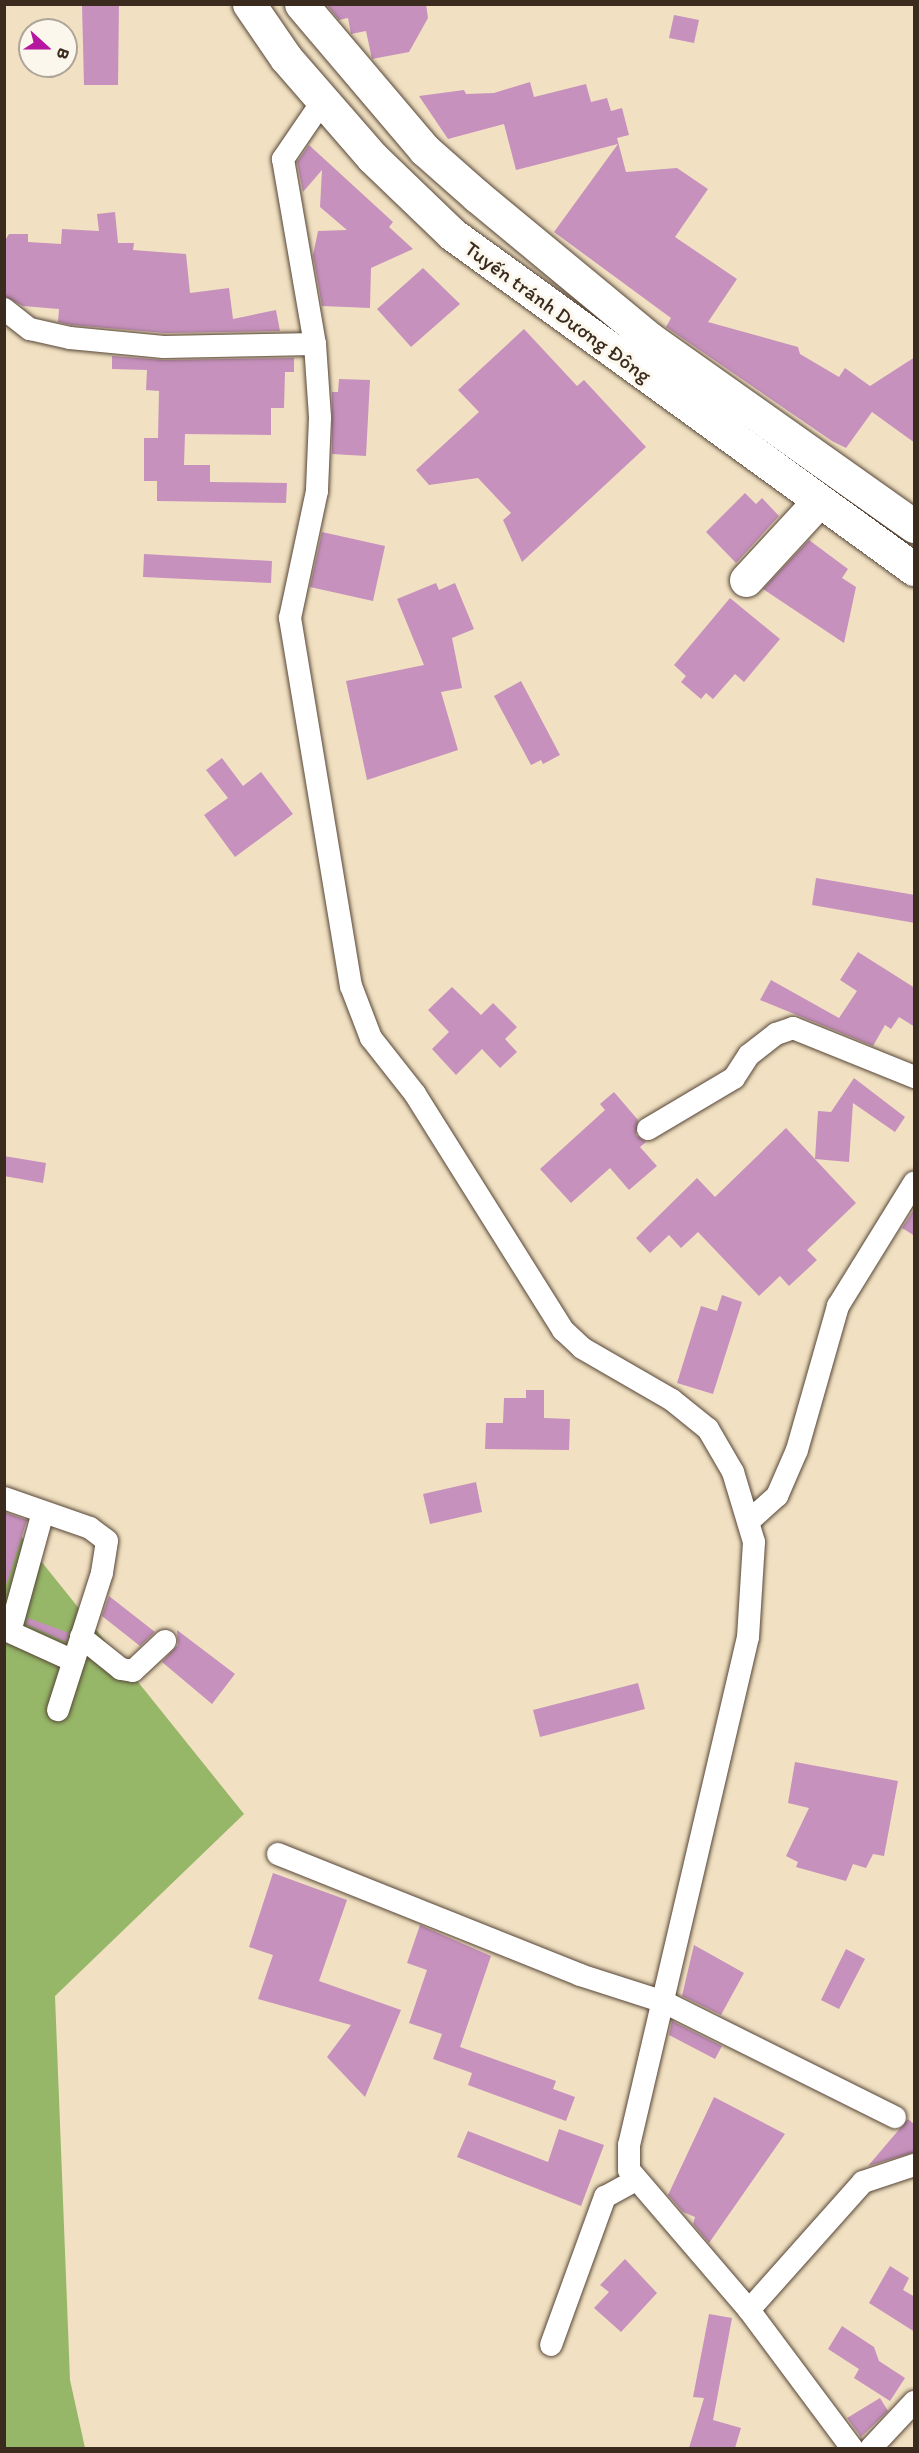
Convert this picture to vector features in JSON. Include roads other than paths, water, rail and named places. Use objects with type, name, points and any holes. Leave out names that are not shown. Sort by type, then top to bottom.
[{"type":"main road","name":"Tuyến tránh Dương Đông","points":[[249,4],[286,58],[324,99],[372,158],[452,234],[915,569]]},
{"type":"main road","name":"Tuyến tránh Dương Đông","points":[[301,4],[425,150],[477,196],[650,339],[915,526]]},
{"type":"main road","points":[[746,580],[819,501]]},
{"type":"street","points":[[324,99],[288,146],[282,177],[315,344],[320,458],[292,597],[291,640],[357,1010],[563,1330],[591,1354],[672,1400],[708,1429],[733,1472],[754,1542],[748,1637],[629,2145],[629,2170],[749,2310],[852,2448]]},
{"type":"street","points":[[4,309],[30,329],[70,339],[164,347],[315,344]]},
{"type":"street","points":[[648,1130],[734,1078],[749,1055],[776,1034],[793,1028],[915,1077]]},
{"type":"street","points":[[749,1521],[777,1496],[797,1450],[838,1306],[915,1183]]},
{"type":"street","points":[[4,1498],[90,1528],[107,1541],[81,1638],[58,1710]]},
{"type":"street","points":[[43,1512],[10,1632],[74,1661]]},
{"type":"street","points":[[81,1638],[121,1669],[133,1671],[165,1641]]},
{"type":"street","points":[[278,1854],[580,1975],[664,2002],[895,2117]]},
{"type":"street","points":[[749,2310],[863,2182],[915,2165]]},
{"type":"street","points":[[551,2345],[605,2197],[636,2180]]},
{"type":"street","points":[[871,2448],[915,2402]]}]
